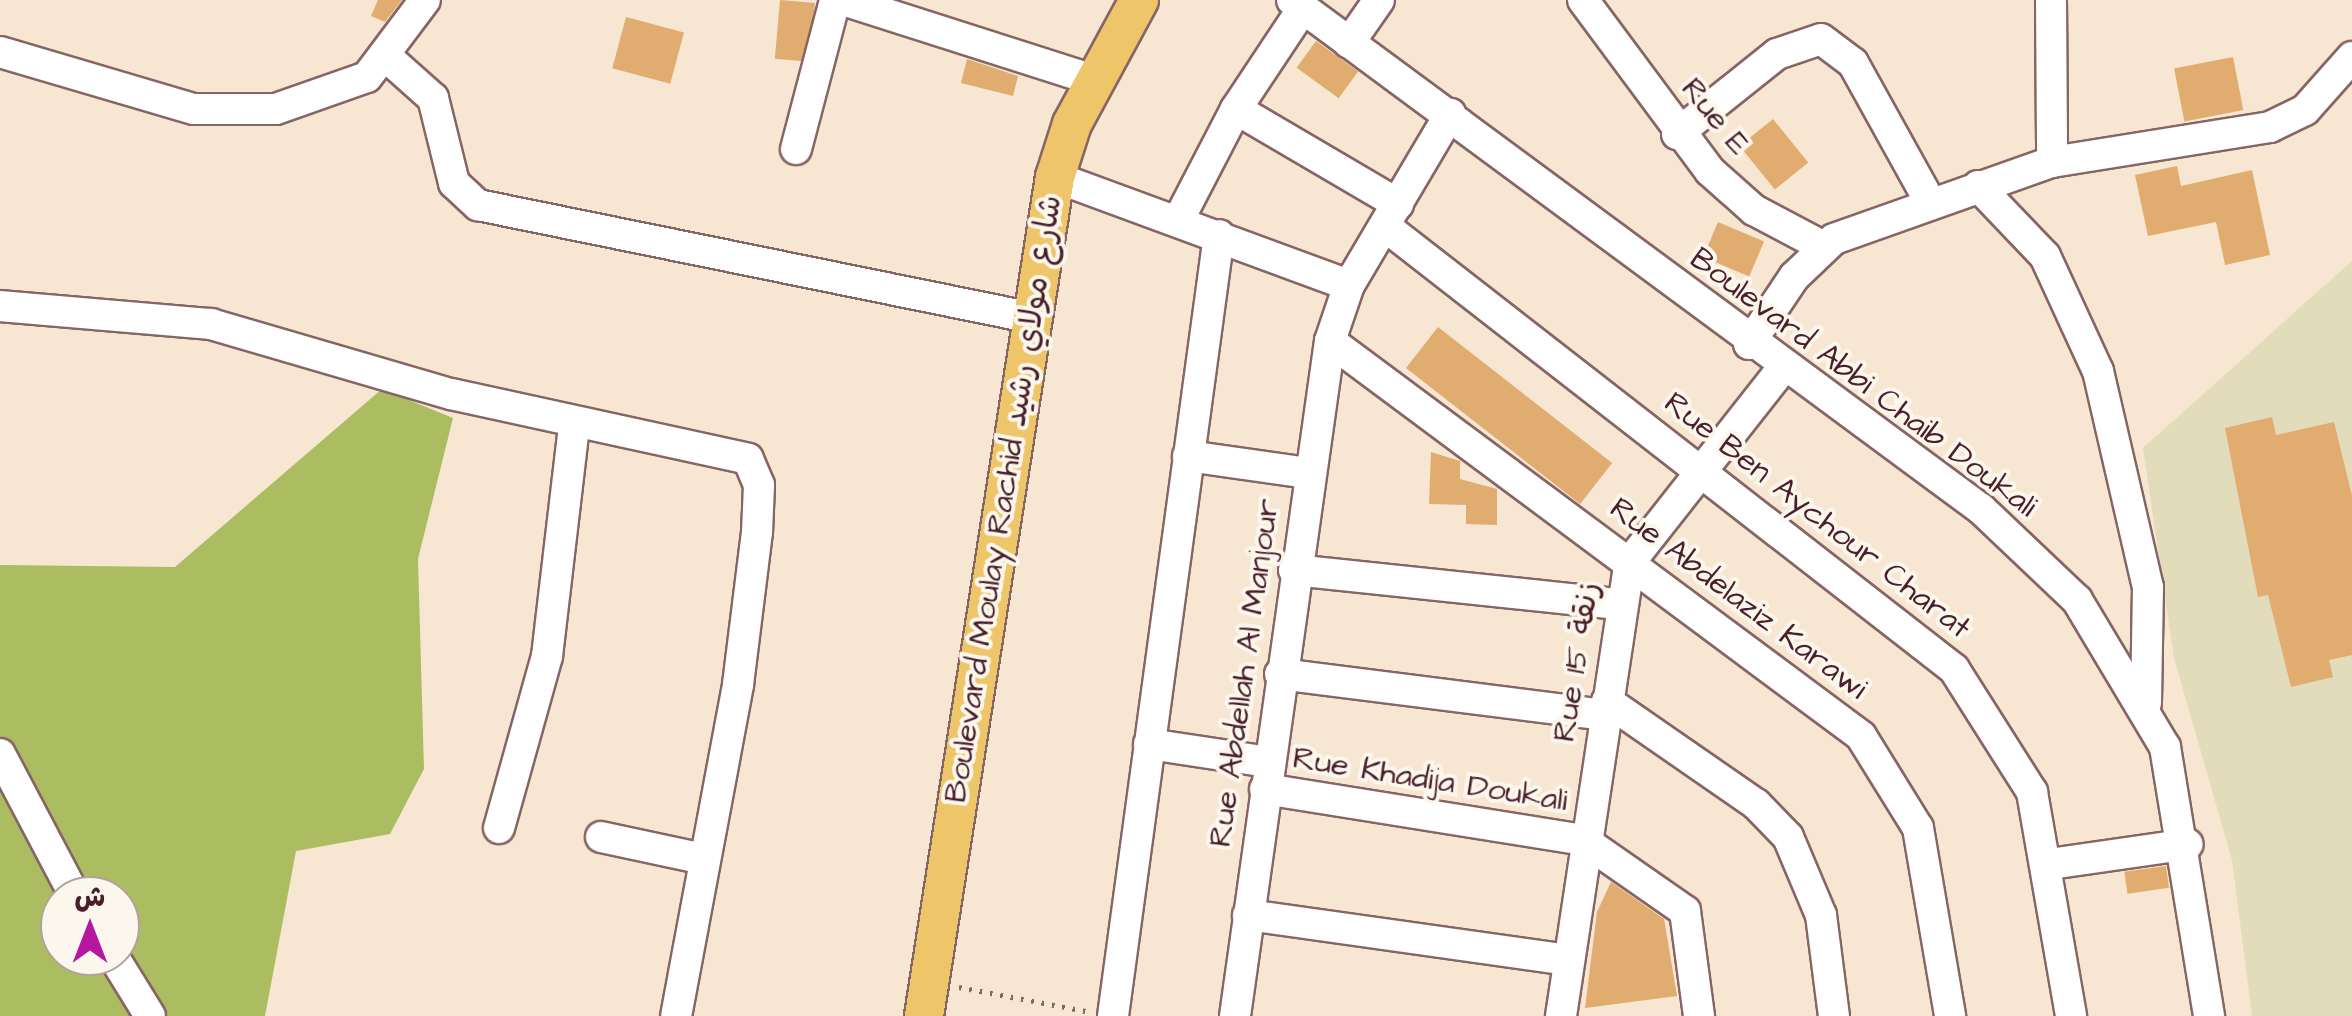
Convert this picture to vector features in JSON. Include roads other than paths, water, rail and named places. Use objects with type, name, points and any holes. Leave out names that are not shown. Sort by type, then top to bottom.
[{"type":"main road","name":"Boulevard Moulay Rachid شارع مولاي رشيد","points":[[924,1016],[1055,178],[1093,80],[1139,0]]},
{"type":"street","points":[[0,52],[217,113],[306,103],[389,58],[425,0]]},
{"type":"street","points":[[796,149],[835,0]]},
{"type":"street","points":[[843,0],[1093,80]]},
{"type":"street","points":[[1349,43],[1379,0]]},
{"type":"street","name":"Rue E","points":[[1583,0],[1677,134],[1754,210],[1822,246]]},
{"type":"street","points":[[2051,0],[2052,162]]},
{"type":"street","points":[[1179,219],[1236,108],[1298,4]]},
{"type":"street","name":"Boulevard Abbi Chaib Doukali","points":[[1298,4],[1450,114],[1780,370],[2036,556],[2146,703],[2188,844],[2209,1016]]},
{"type":"street","points":[[1677,134],[1777,54],[1820,39],[1853,64],[1931,204]]},
{"type":"street","points":[[1749,344],[1822,246],[2052,162],[2270,128],[2305,110],[2352,57]]},
{"type":"street","points":[[389,58],[432,98],[454,183],[478,205],[1032,318]]},
{"type":"street","name":"Rue Ben Aychour Charat","points":[[1236,108],[1392,215],[1954,668],[2032,792],[2050,864],[2071,1016]]},
{"type":"street","name":"Rue Abdellah Al Manjour","points":[[1235,1016],[1294,570],[1330,340],[1349,285],[1450,114]]},
{"type":"street","points":[[1055,178],[1179,219],[1349,285]]},
{"type":"street","points":[[1978,186],[2045,256],[2098,371],[2148,586],[2146,703]]},
{"type":"street","points":[[1113,1016],[1219,235]]},
{"type":"street","points":[[0,306],[212,324],[574,425],[728,452],[756,469],[738,685],[676,1016]]},
{"type":"street","name":"Rue Abdelaziz Karawi","points":[[1330,340],[1833,712],[1881,762],[1918,828],[1950,1016]]},
{"type":"street","name":"Rue 15 زنقة","points":[[1561,1016],[1618,604],[1630,562],[1780,370]]},
{"type":"street","points":[[500,828],[547,656],[574,425]]},
{"type":"street","points":[[1188,456],[1308,472]]},
{"type":"street","points":[[1294,570],[1618,604]]},
{"type":"street","points":[[1280,674],[1606,708],[1756,804],[1788,838],[1821,916],[1834,1016]]},
{"type":"street","name":"Rue Khadija Doukali","points":[[1150,744],[1267,776],[1583,840]]},
{"type":"street","points":[[0,754],[37,839],[62,876]]},
{"type":"street","points":[[601,838],[704,859]]},
{"type":"street","points":[[1583,840],[1685,911],[1702,1016]]},
{"type":"street","points":[[2050,864],[2188,844]]},
{"type":"street","points":[[1248,916],[1567,960]]},
{"type":"street","points":[[125,976],[150,1016]]}]
